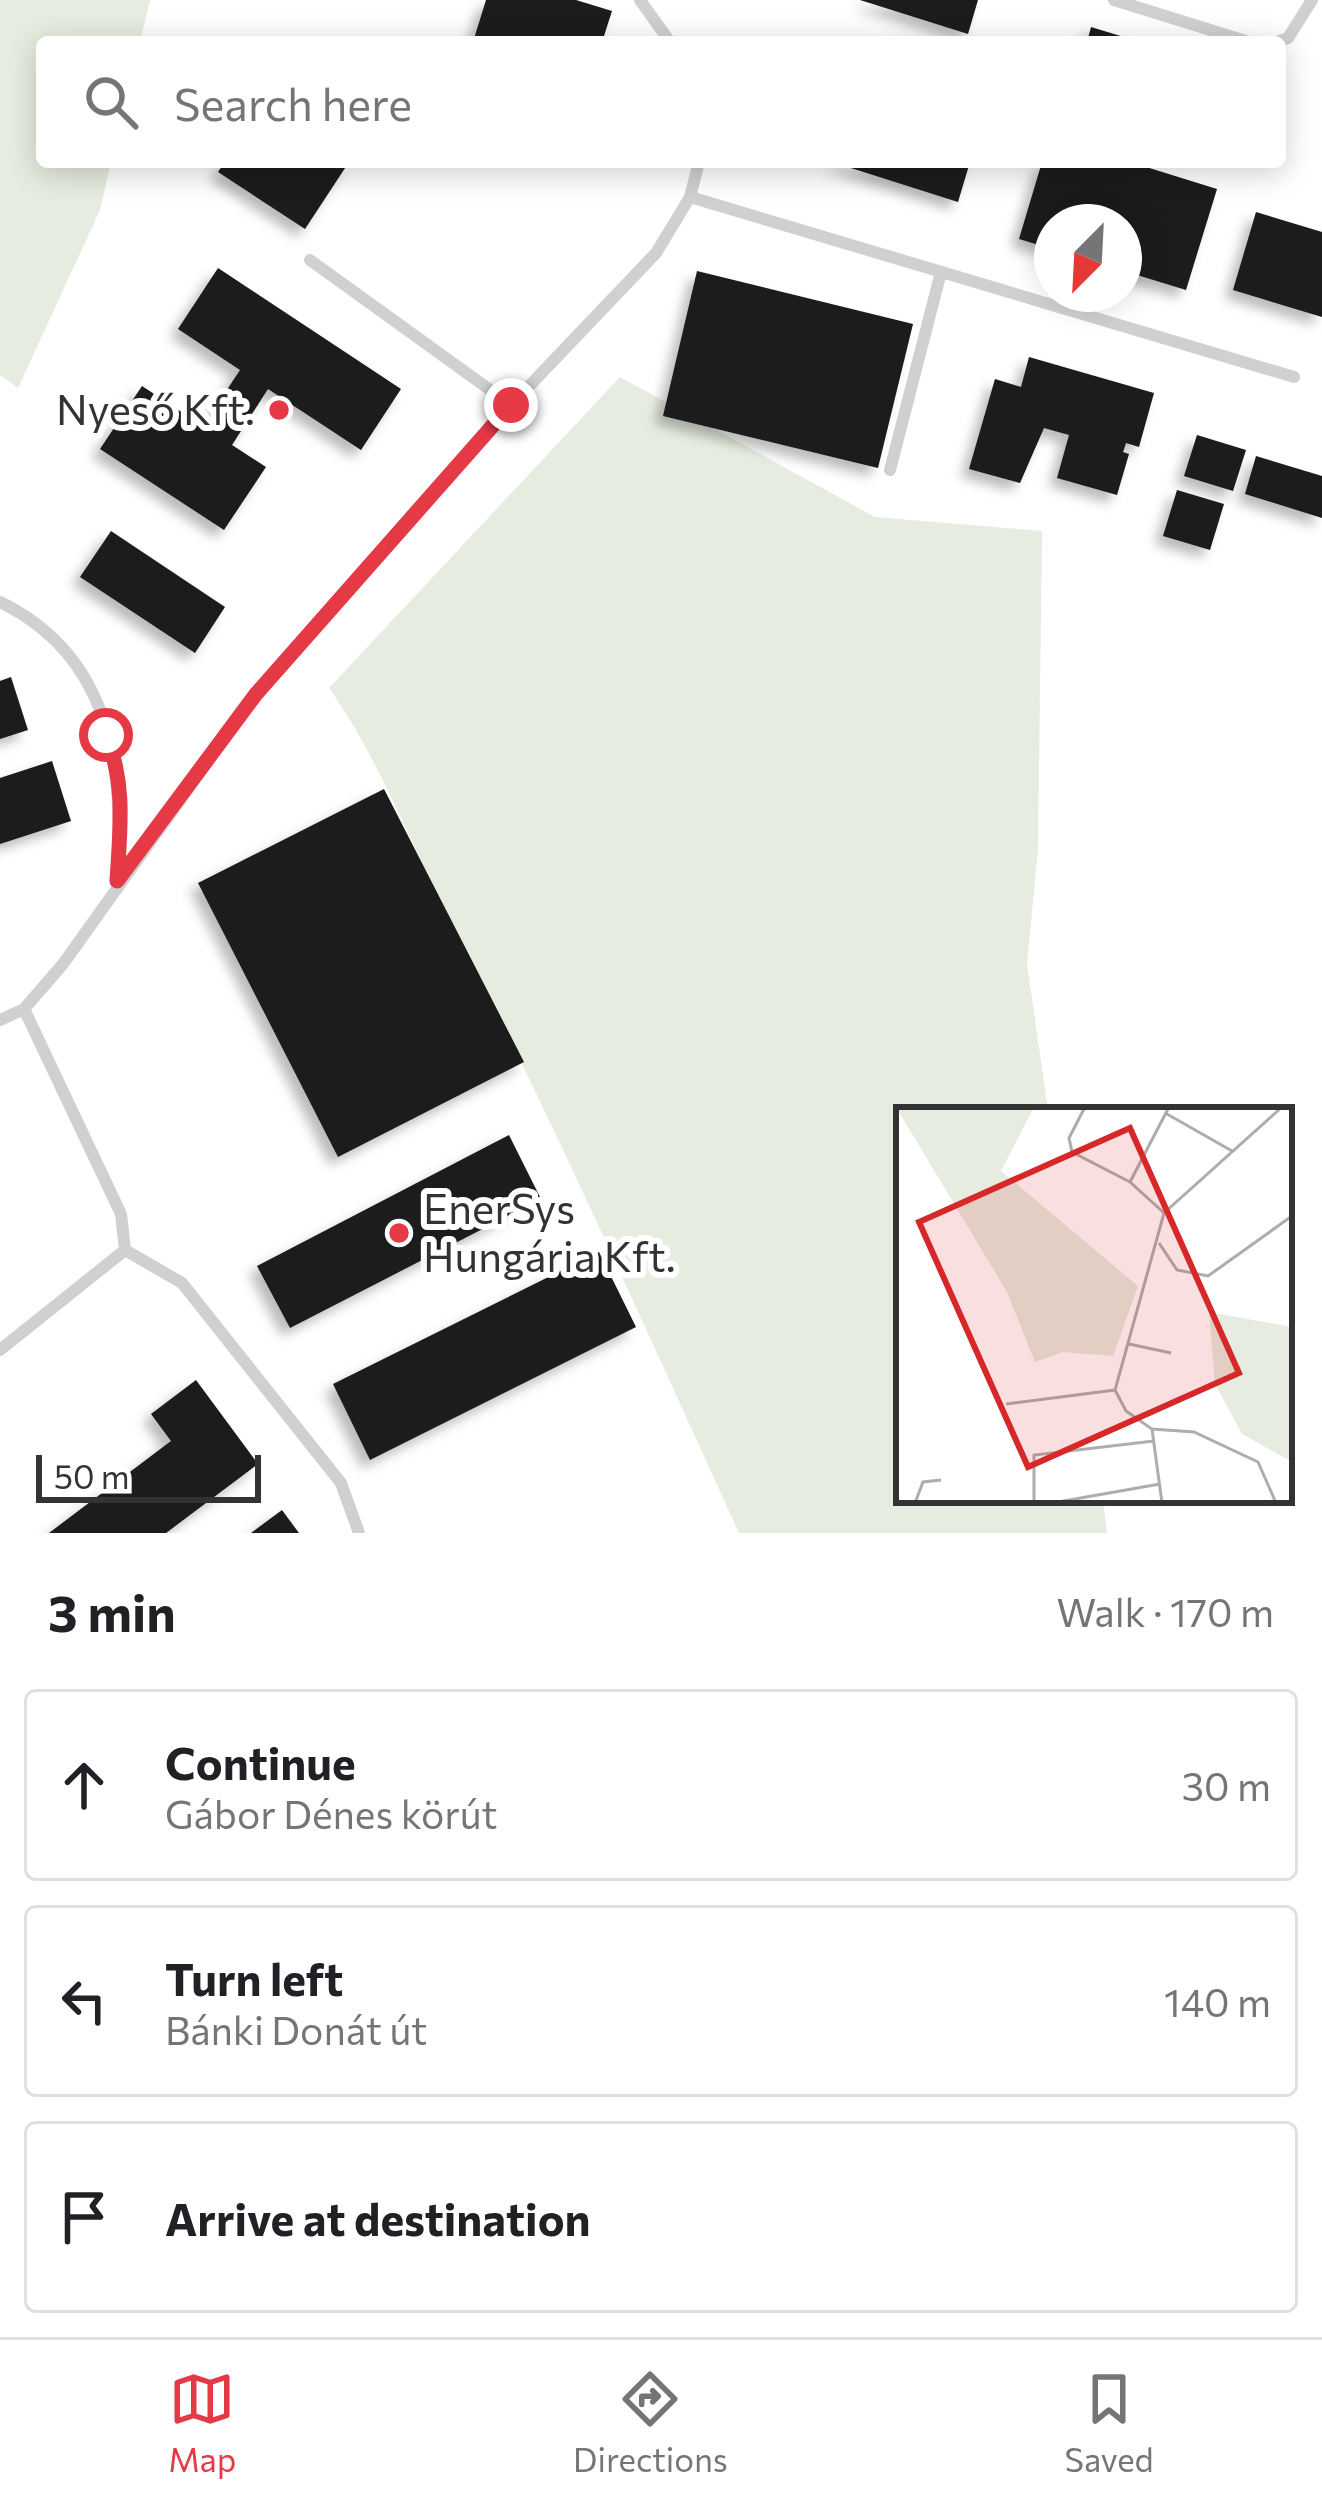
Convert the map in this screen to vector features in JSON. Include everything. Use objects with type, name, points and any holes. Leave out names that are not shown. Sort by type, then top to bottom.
[{"type":"lane","points":[[640,0],[666,36]]},
{"type":"lane","points":[[1114,0],[1230,36]]},
{"type":"lane","points":[[1286,39],[1312,0]]},
{"type":"lane","points":[[0,1020],[24,1010],[63,964],[117,881],[256,694],[511,405],[656,253],[690,197],[698,168]]},
{"type":"lane","points":[[690,197],[1294,377]]},
{"type":"lane","points":[[310,260],[511,405]]},
{"type":"lane","points":[[890,470],[940,272]]},
{"type":"lane","points":[[0,602],[44,632],[88,679],[118,764],[122,801],[117,881]]},
{"type":"lane","points":[[24,1010],[121,1214],[125,1250]]},
{"type":"lane","points":[[0,1350],[125,1250]]},
{"type":"lane","points":[[125,1250],[182,1283],[341,1484],[359,1533]]},
{"type":"shaded area","points":[[0,0],[150,0],[141,36],[36,36],[36,168],[110,168],[100,210],[18,388],[0,375]]},
{"type":"shaded area","points":[[620,377],[875,517],[1042,531],[1038,849],[1027,964],[1048,1107],[896,1107],[896,1503],[1103,1503],[1107,1533],[739,1533],[520,1061],[376,767],[329,688]]},
{"type":"building","points":[[486,0],[576,0],[612,11],[604,36],[475,36]]},
{"type":"building","points":[[860,0],[978,0],[968,34]]},
{"type":"building","points":[[1091,27],[1121,36],[1089,36]]},
{"type":"building","points":[[221,168],[345,168],[305,229],[218,172]]},
{"type":"building","points":[[851,168],[968,168],[958,202]]},
{"type":"building","points":[[1040,168],[1149,168],[1217,189],[1186,290],[1142,277],[1142,204],[1034,204],[1034,244],[1019,239]]},
{"type":"building","points":[[1256,212],[1322,232],[1322,317],[1233,290]]},
{"type":"building","points":[[218,268],[401,389],[361,450],[268,389],[232,445],[266,467],[224,530],[100,449],[142,386],[203,426],[240,370],[178,329]]},
{"type":"building","points":[[697,271],[913,324],[878,468],[663,416]]},
{"type":"building","points":[[1029,357],[1154,393],[1139,447],[1126,443],[1123,452],[1129,454],[1117,495],[1057,478],[1069,435],[1044,428],[1020,483],[969,469],[995,379],[1021,387]]},
{"type":"building","points":[[1197,435],[1246,450],[1233,491],[1184,476]]},
{"type":"building","points":[[1256,456],[1322,476],[1322,518],[1245,494]]},
{"type":"building","points":[[1177,490],[1224,504],[1210,550],[1163,536]]},
{"type":"building","points":[[111,531],[225,607],[195,653],[80,577]]},
{"type":"building","points":[[11,677],[28,730],[0,739],[0,681]]},
{"type":"building","points":[[52,761],[71,821],[0,844],[0,778]]},
{"type":"building","points":[[384,789],[524,1062],[338,1157],[198,883]]},
{"type":"building","name":"EnerSys Hungária Kft.","points":[[509,1135],[541,1199],[290,1328],[257,1266]]},
{"type":"building","points":[[599,1252],[636,1327],[370,1460],[333,1384]]},
{"type":"building","points":[[196,1380],[258,1464],[166,1533],[49,1533],[171,1441],[151,1414]]},
{"type":"building","points":[[282,1510],[299,1533],[251,1533]]},
{"type":"place","name":"Nyeső Kft.","points":[[279,410]]},
{"type":"place","name":"EnerSys Hungária Kft.","points":[[399,1233]]},
{"type":"route","points":[[106,735],[118,764],[122,801],[117,881],[256,694],[511,405]]}]
